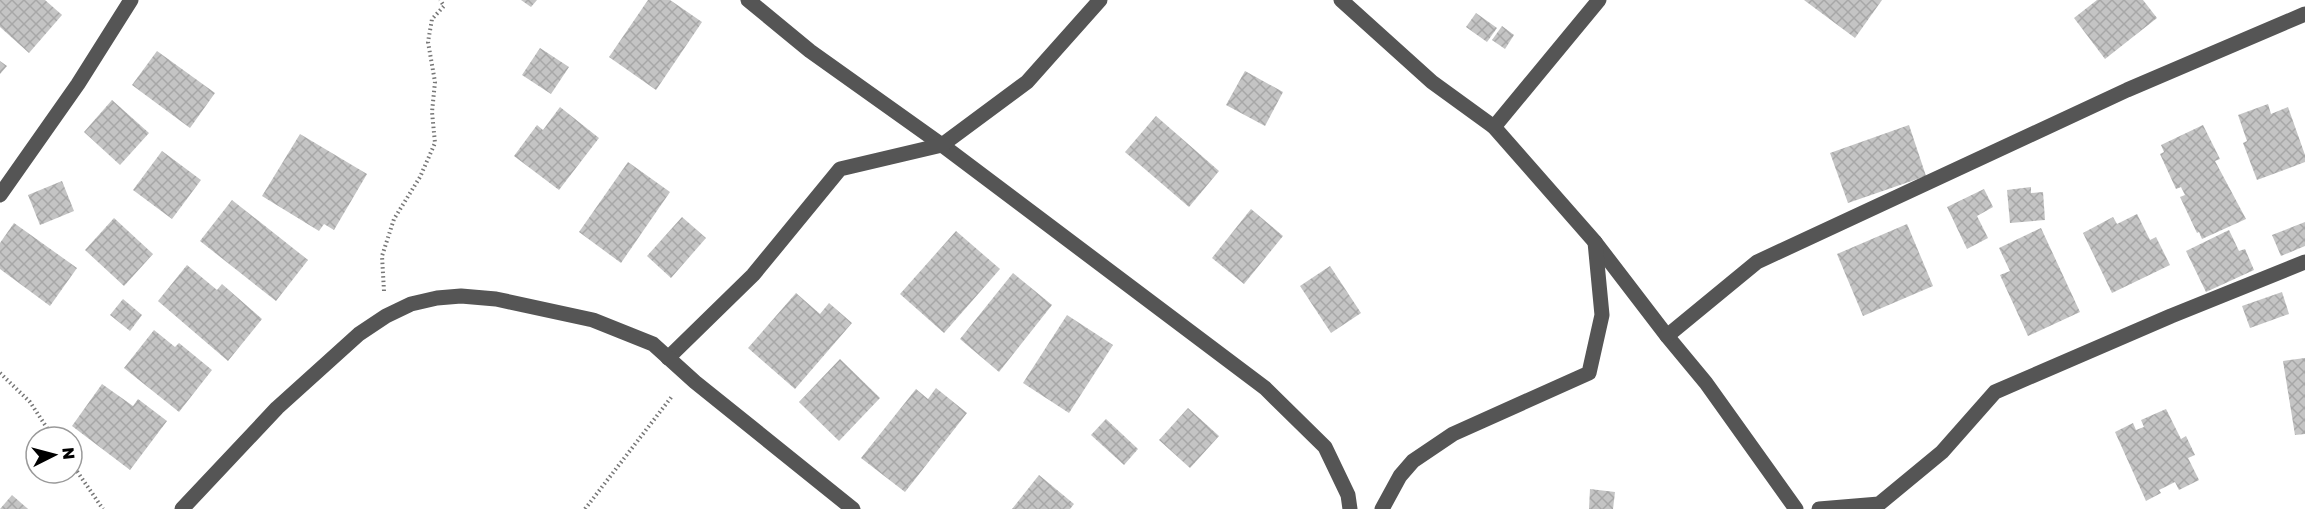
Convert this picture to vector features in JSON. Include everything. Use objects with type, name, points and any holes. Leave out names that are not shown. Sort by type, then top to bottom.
[{"type":"street","points":[[0,195],[78,84],[131,0]]},
{"type":"street","points":[[748,0],[810,51],[942,145],[1265,387],[1325,447],[1348,495],[1350,509]]},
{"type":"street","points":[[668,358],[753,275],[840,169],[942,145],[1027,82],[1100,0]]},
{"type":"street","points":[[1341,0],[1432,82],[1494,127],[1595,242],[1706,383],[1796,509]]},
{"type":"street","points":[[1494,127],[1599,0]]},
{"type":"street","points":[[1667,336],[1757,262],[2116,95],[2305,14]]},
{"type":"street","points":[[1382,509],[1400,476],[1413,461],[1453,434],[1589,373],[1602,315],[1595,242]]},
{"type":"street","points":[[1819,509],[1879,504],[1942,452],[1995,392],[2170,316],[2305,262]]},
{"type":"street","points":[[182,509],[277,408],[359,334],[386,316],[411,304],[437,298],[461,296],[496,298],[593,320],[653,344],[688,376],[853,509]]},
{"type":"path","points":[[386,316],[382,256],[394,219],[420,177],[435,143],[432,112],[435,82],[428,42],[432,19],[444,6],[440,0]]},
{"type":"path","points":[[0,373],[30,402],[45,425]]},
{"type":"path","points":[[585,509],[688,376]]},
{"type":"path","points":[[84,481],[103,509]]},
{"type":"building","points":[[0,0],[45,0],[62,15],[29,53],[0,27]]},
{"type":"building","points":[[521,0],[537,0],[531,7]]},
{"type":"building","points":[[648,0],[670,0],[702,22],[656,90],[609,57]]},
{"type":"building","points":[[1804,0],[1882,0],[1855,38]]},
{"type":"building","points":[[2097,0],[2143,0],[2157,18],[2105,59],[2074,18]]},
{"type":"building","points":[[1476,13],[1497,28],[1487,42],[1466,27]]},
{"type":"building","points":[[1502,26],[1514,35],[1505,49],[1492,40]]},
{"type":"building","points":[[540,48],[569,67],[551,94],[522,75]]},
{"type":"building","points":[[157,51],[215,93],[190,128],[132,85]]},
{"type":"building","points":[[0,61],[7,66],[0,74]]},
{"type":"building","points":[[1245,71],[1283,92],[1265,126],[1226,105]]},
{"type":"building","points":[[112,100],[149,133],[120,165],[84,132]]},
{"type":"building","points":[[2268,104],[2271,114],[2288,107],[2305,155],[2305,162],[2257,180],[2243,143],[2247,141],[2238,115]]},
{"type":"building","points":[[560,107],[599,138],[559,190],[514,156],[537,125],[543,130]]},
{"type":"building","points":[[1156,116],[1219,171],[1189,207],[1125,152]]},
{"type":"building","points":[[1909,125],[1926,176],[1848,203],[1830,153]]},
{"type":"building","points":[[2203,125],[2220,159],[2215,161],[2246,219],[2202,239],[2180,197],[2185,195],[2181,187],[2176,189],[2160,154],[2164,152],[2161,145]]},
{"type":"building","points":[[300,134],[367,174],[334,230],[324,224],[319,231],[262,196]]},
{"type":"building","points":[[162,151],[201,180],[172,219],[133,190]]},
{"type":"building","points":[[628,162],[670,192],[621,263],[579,232]]},
{"type":"building","points":[[62,181],[74,211],[40,225],[28,195]]},
{"type":"building","points":[[2031,187],[2031,193],[2043,192],[2045,220],[2010,223],[2007,190]]},
{"type":"building","points":[[1984,189],[1993,207],[1977,216],[1988,238],[1967,249],[1947,207]]},
{"type":"building","points":[[232,200],[308,260],[276,301],[200,241]]},
{"type":"building","points":[[1251,209],[1283,236],[1244,284],[1212,258]]},
{"type":"building","points":[[2137,214],[2150,240],[2156,237],[2170,265],[2112,293],[2083,233],[2113,217],[2117,224]]},
{"type":"building","points":[[682,217],[706,238],[671,278],[647,256]]},
{"type":"building","points":[[114,218],[153,254],[124,286],[85,250]]},
{"type":"building","points":[[2305,222],[2305,246],[2281,256],[2272,235]]},
{"type":"building","points":[[14,223],[77,268],[50,306],[0,269],[0,243]]},
{"type":"building","points":[[1907,224],[1933,286],[1863,316],[1837,254]]},
{"type":"building","points":[[2041,228],[2080,312],[2028,336],[2000,275],[2010,271],[1999,248]]},
{"type":"building","points":[[2229,230],[2239,251],[2245,249],[2254,270],[2206,292],[2186,251]]},
{"type":"building","points":[[956,231],[1000,269],[944,333],[900,294]]},
{"type":"building","points":[[187,265],[217,290],[222,284],[262,319],[228,361],[158,301]]},
{"type":"building","points":[[1330,266],[1361,313],[1331,333],[1300,286]]},
{"type":"building","points":[[1013,273],[1052,305],[999,372],[960,339]]},
{"type":"building","points":[[2282,292],[2289,314],[2250,328],[2242,306]]},
{"type":"building","points":[[796,293],[820,314],[829,303],[852,323],[795,389],[748,348]]},
{"type":"building","points":[[123,299],[142,315],[130,331],[110,315]]},
{"type":"building","points":[[1067,315],[1113,345],[1069,413],[1023,383]]},
{"type":"building","points":[[154,330],[175,347],[179,343],[212,370],[179,412],[124,368]]},
{"type":"building","points":[[2305,358],[2305,434],[2295,435],[2283,361]]},
{"type":"building","points":[[840,359],[880,398],[839,441],[799,402]]},
{"type":"building","points":[[102,384],[133,406],[138,399],[167,421],[130,470],[84,435],[84,425],[73,425]]},
{"type":"building","points":[[936,388],[967,413],[905,492],[861,458],[916,389],[928,399]]},
{"type":"building","points":[[1188,408],[1219,436],[1190,468],[1159,440]]},
{"type":"building","points":[[2166,409],[2181,439],[2186,436],[2195,455],[2188,458],[2199,480],[2179,490],[2175,482],[2159,490],[2161,493],[2146,501],[2115,432],[2133,423],[2136,430],[2144,427],[2141,420]]},
{"type":"building","points":[[1106,419],[1138,449],[1124,465],[1091,435]]},
{"type":"building","points":[[1039,475],[1074,504],[1070,509],[1012,509]]},
{"type":"building","points":[[1590,489],[1615,492],[1613,509],[1589,509]]},
{"type":"building","points":[[12,495],[28,509],[0,509]]}]
